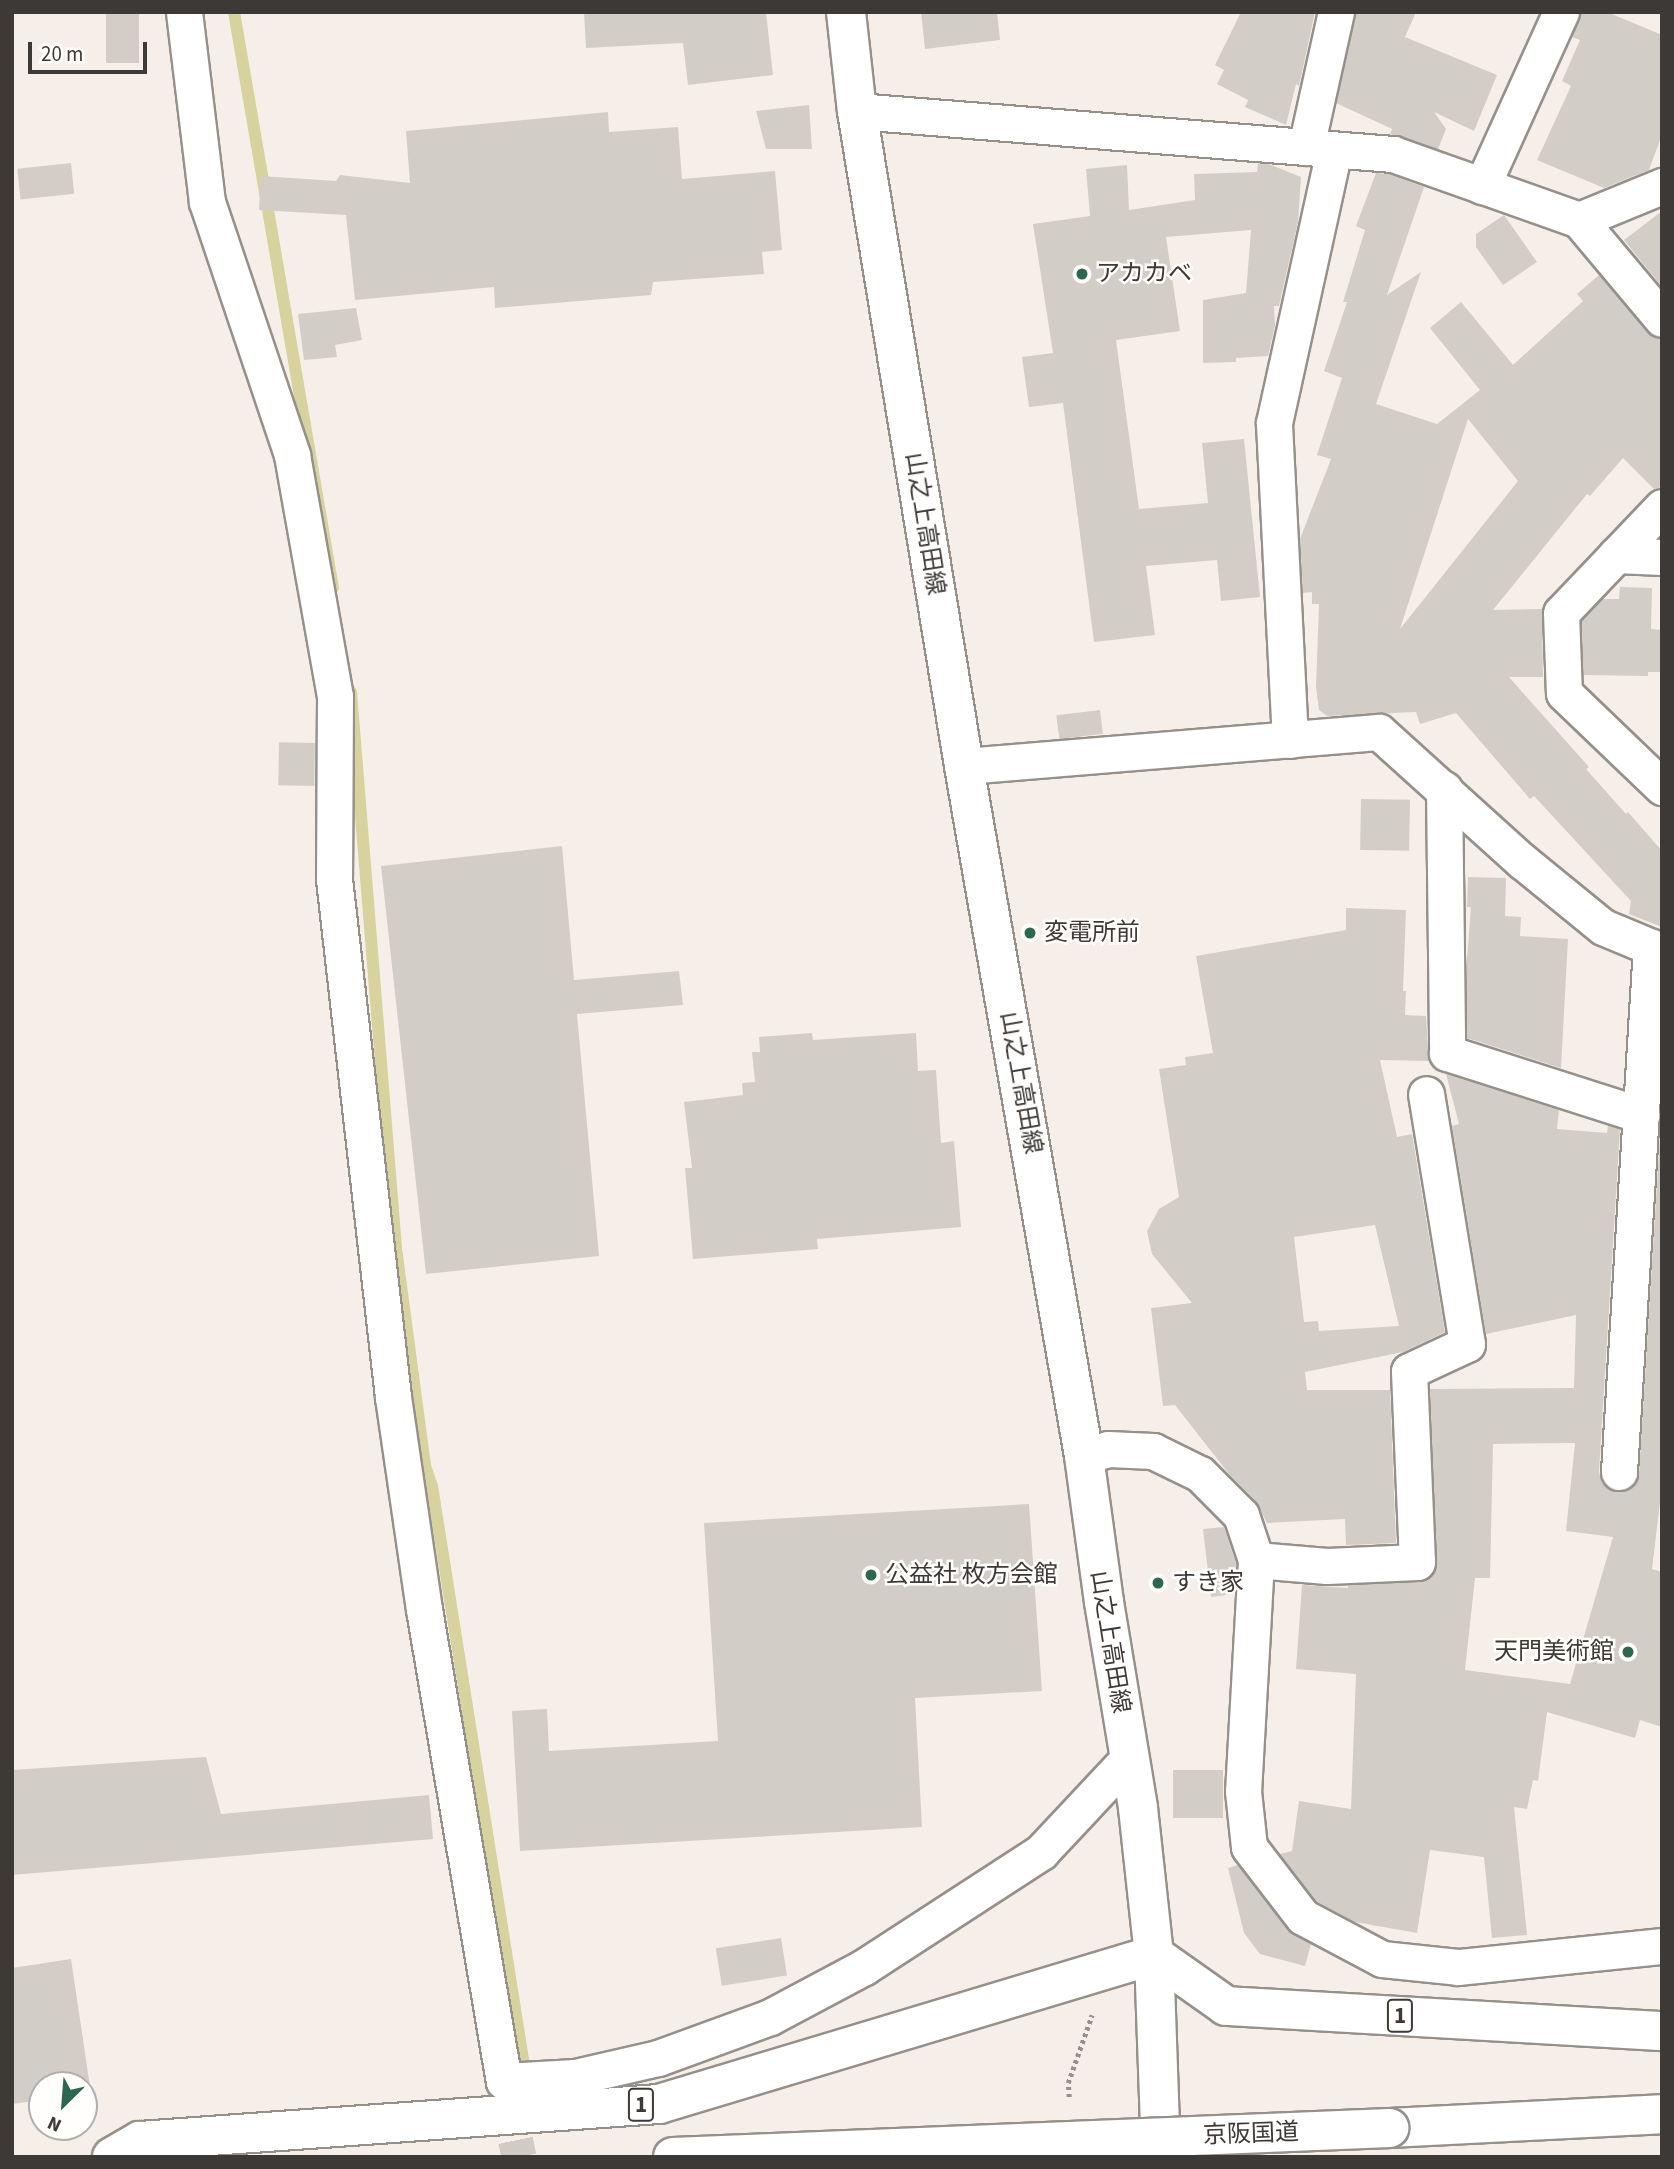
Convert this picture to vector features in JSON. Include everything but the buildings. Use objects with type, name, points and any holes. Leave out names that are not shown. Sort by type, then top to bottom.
[{"type":"main road","name":"山之上高田線","points":[[846,12],[857,111],[964,766],[1084,1455],[1128,1759],[1138,1808],[1154,1955],[1161,2157]]},
{"type":"main road","name":"1","points":[[113,2157],[140,2141],[659,2104],[1154,1955],[1226,2006],[1662,2031]]},
{"type":"main road","name":"京阪国道","points":[[673,2157],[1662,2115]]},
{"type":"street","points":[[184,12],[207,202],[292,455],[335,696],[334,878],[393,1397],[424,1609],[504,2081],[575,2077],[658,2058],[770,2017],[864,1967],[1041,1852],[1128,1759]]},
{"type":"street","points":[[1290,740],[1274,423],[1320,148],[1336,12]]},
{"type":"street","points":[[1482,186],[1561,12]]},
{"type":"street","points":[[857,111],[1393,154],[1579,220],[1662,319]]},
{"type":"street","points":[[1579,220],[1662,186]]},
{"type":"street","points":[[1662,507],[1560,613],[1564,693],[1662,788]]},
{"type":"street","points":[[1616,555],[1662,557]]},
{"type":"street","points":[[964,766],[1379,732],[1522,861],[1603,928],[1651,947],[1619,1472]]},
{"type":"street","points":[[1444,789],[1447,1053],[1641,1115]]},
{"type":"street","points":[[1256,1560],[1327,1566],[1417,1562],[1409,1371],[1467,1344],[1426,1094]]},
{"type":"street","points":[[1084,1455],[1108,1450],[1153,1451],[1200,1474],[1241,1515],[1256,1560],[1243,1791],[1249,1847],[1303,1917],[1382,1958],[1458,1967],[1662,1947]]},
{"type":"path","points":[[1069,2097],[1068,2084],[1094,2010]]},
{"type":"waterway","points":[[234,12],[333,588]]},
{"type":"waterway","points":[[351,692],[396,1248],[425,1466],[432,1486],[525,2072]]},
{"type":"tunnel","points":[[505,2088],[519,2157]]},
{"type":"place","name":"アカカベ","points":[[1082,274]]},
{"type":"place","name":"変電所前","points":[[1030,933]]},
{"type":"place","name":"公益社 枚方会館","points":[[871,1575]]},
{"type":"place","name":"すき家","points":[[1158,1583]]},
{"type":"place","name":"天門美術館","points":[[1628,1652]]}]
